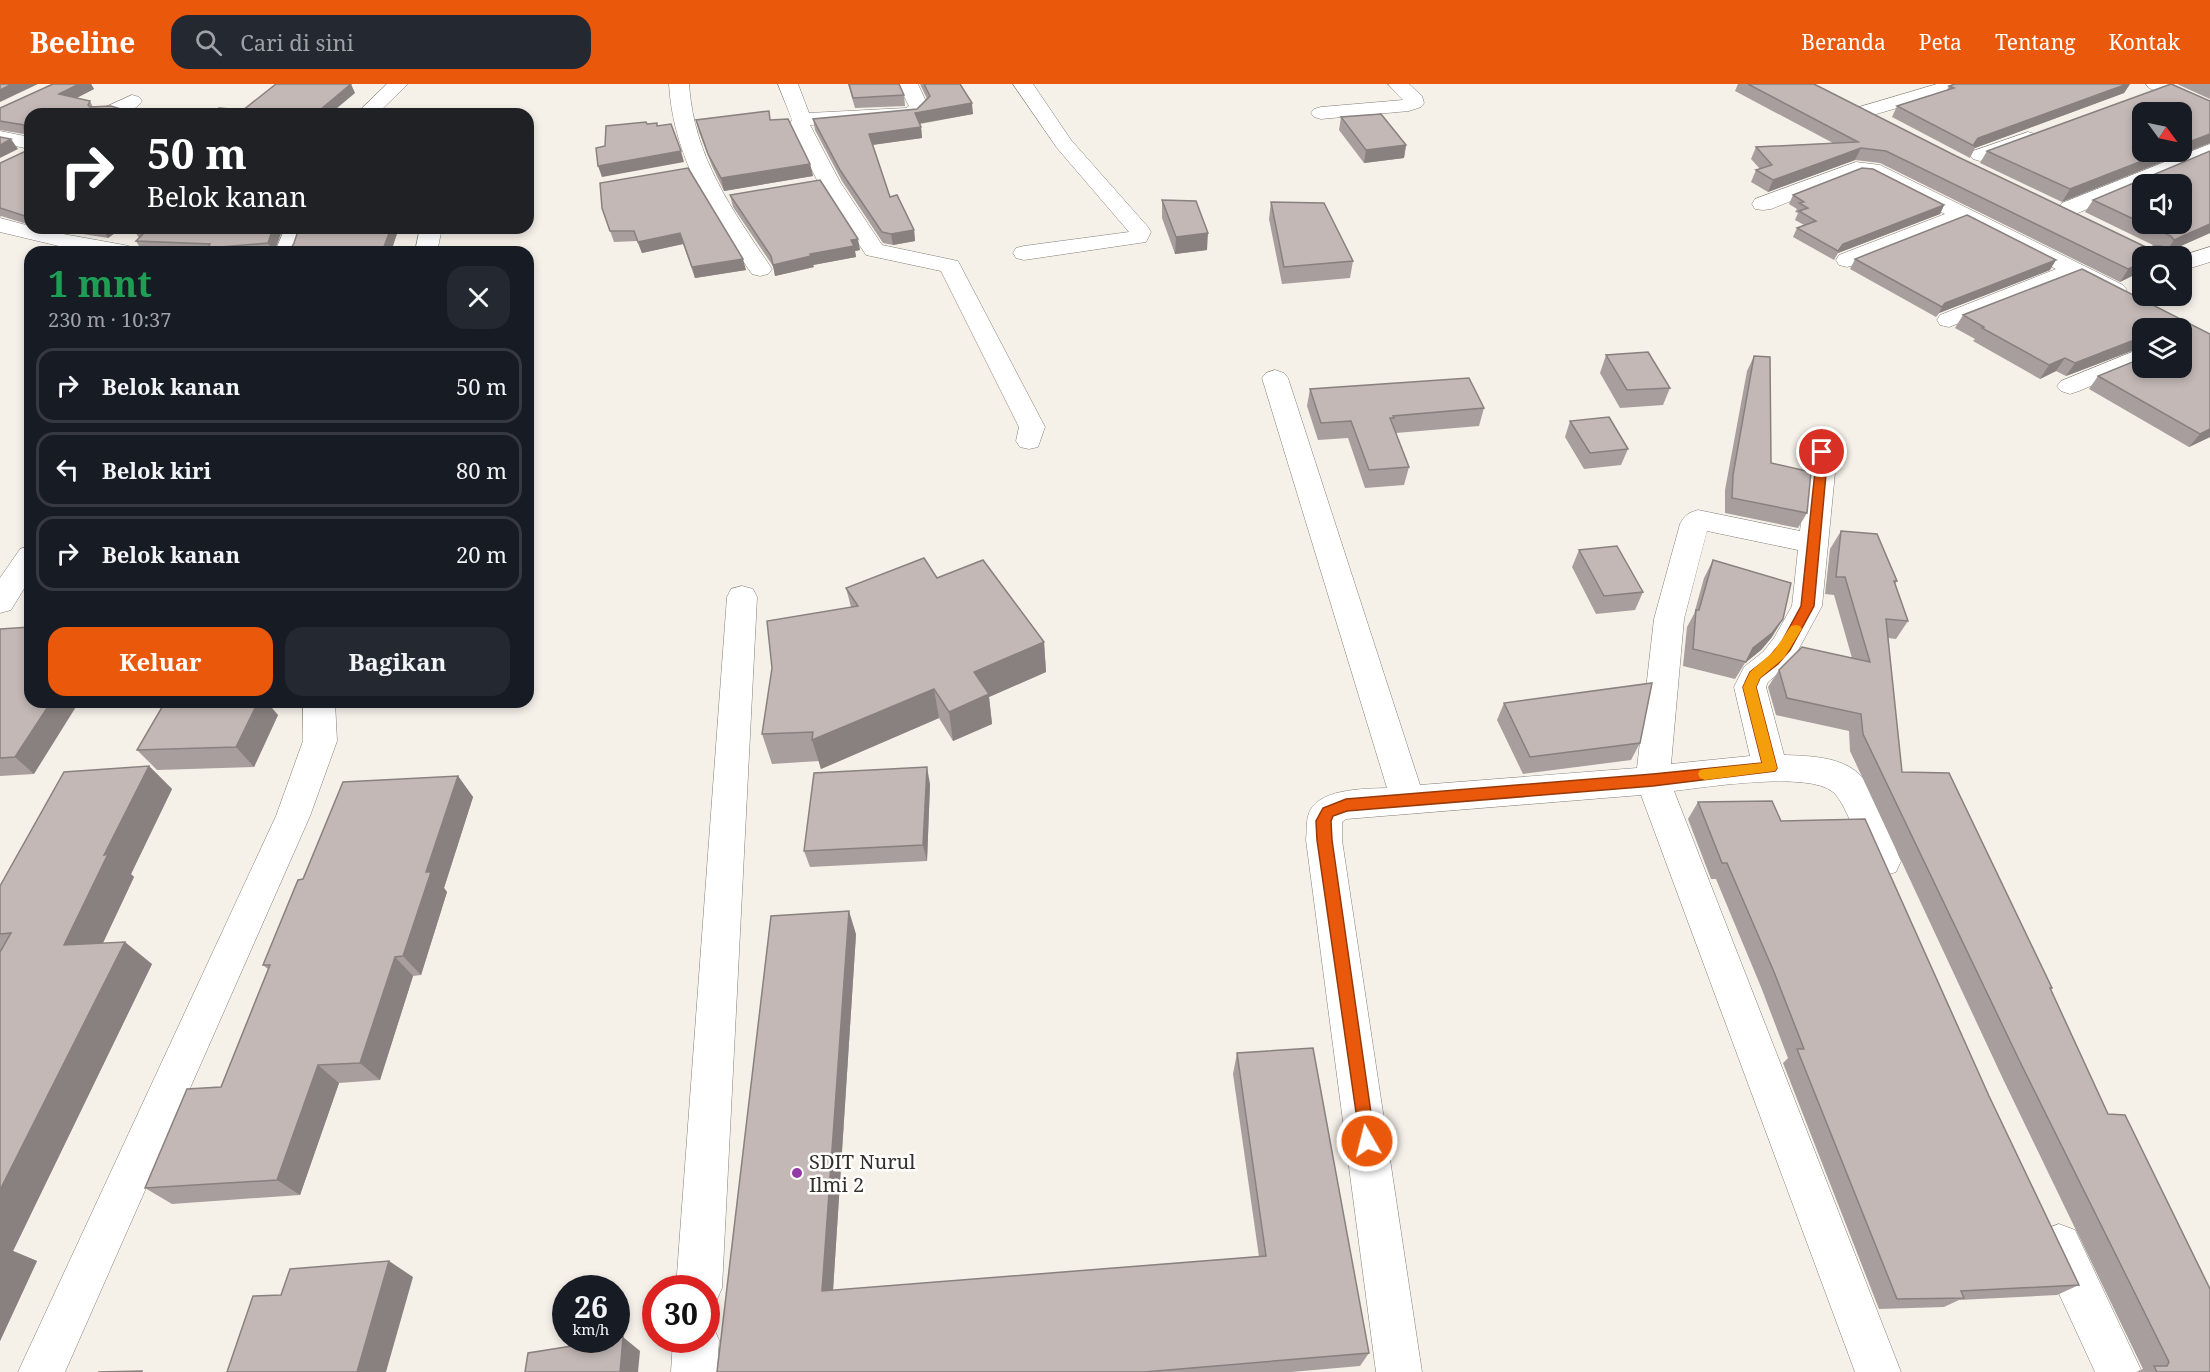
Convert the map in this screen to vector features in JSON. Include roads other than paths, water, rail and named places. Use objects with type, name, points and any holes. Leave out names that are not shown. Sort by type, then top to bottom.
[{"type":"street","points":[[372,108],[398,84]]},
{"type":"street","points":[[680,84],[682,123],[700,168],[760,269]]},
{"type":"street","points":[[788,84],[802,120],[799,124],[829,182],[874,250],[950,266],[1032,427],[1029,441]]},
{"type":"street","points":[[802,120],[911,114],[919,108],[908,84]]},
{"type":"street","points":[[1023,84],[1064,144],[1140,232],[1137,237],[1130,239],[1024,253]]},
{"type":"street","points":[[1321,112],[1414,103],[1415,100],[1398,84]]},
{"type":"street","points":[[1863,112],[1958,84]]},
{"type":"street","points":[[2152,89],[2210,109]]},
{"type":"street","points":[[118,108],[132,101]]},
{"type":"street","points":[[1842,101],[1884,123]]},
{"type":"street","points":[[1988,177],[1974,161],[2044,132]]},
{"type":"street","points":[[0,137],[24,150]]},
{"type":"street","points":[[2067,212],[2210,150]]},
{"type":"street","points":[[679,172],[700,168]]},
{"type":"street","points":[[1763,204],[1863,168],[1880,171],[2132,299]]},
{"type":"street","points":[[807,185],[829,182]]},
{"type":"street","points":[[718,200],[740,196]]},
{"type":"street","points":[[1847,260],[1964,214]]},
{"type":"street","points":[[61,234],[123,245]]},
{"type":"street","points":[[2192,260],[2210,254]]},
{"type":"street","points":[[1949,320],[2075,270]]},
{"type":"street","points":[[2070,386],[2132,359]]},
{"type":"street","points":[[1275,378],[1408,800]]},
{"type":"street","points":[[1770,768],[1750,687],[1755,675],[1774,660],[1804,616],[1810,595],[1822,452]]},
{"type":"street","points":[[1815,544],[1706,521],[1698,520],[1694,524],[1669,619],[1653,780],[1878,1372]]},
{"type":"street","points":[[0,602],[24,565]]},
{"type":"street","points":[[700,1275],[742,597]]},
{"type":"street","points":[[41,1372],[293,816],[320,741],[319,708]]},
{"type":"street","points":[[1399,1372],[1324,821],[1328,812],[1346,805],[1770,768],[1826,772],[1840,777],[1848,784],[1897,893]]},
{"type":"street","points":[[2043,1212],[2119,1372]]},
{"type":"street","points":[[694,1372],[695,1353]]},
{"type":"place","name":"SDIT Nurul Ilmi 2","points":[[797,1173]]}]
